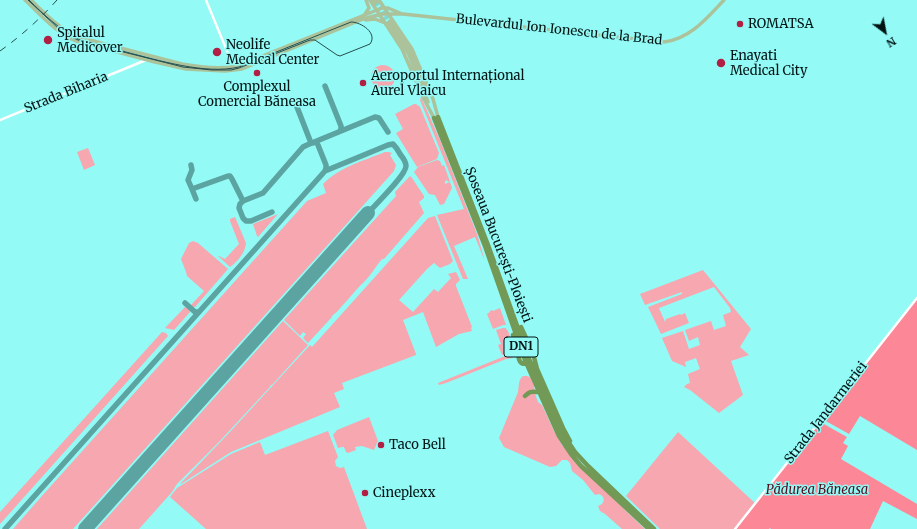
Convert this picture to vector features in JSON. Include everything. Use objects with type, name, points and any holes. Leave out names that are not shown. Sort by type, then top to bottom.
[{"type":"highway","name":"Șoseaua București-Ploiești","points":[[436,118],[487,246],[525,360],[556,429],[581,466],[654,529]]},
{"type":"highway","name":"DN1","points":[[482,233],[490,243],[493,250],[537,369],[573,453]]},
{"type":"highway","name":"DN1","points":[[482,233],[482,246],[513,334],[519,360],[528,372],[557,437],[564,448],[573,453]]},
{"type":"highway","name":"DN1","points":[[519,355],[524,349],[531,352]]},
{"type":"highway","name":"DN1","points":[[523,365],[530,363],[533,357]]},
{"type":"highway","points":[[525,396],[528,393],[537,392]]},
{"type":"highway","points":[[611,492],[627,512],[645,529]]},
{"type":"highway","points":[[611,492],[633,506],[658,529]]},
{"type":"highway","name":"Șoseaua București-Ploiești","points":[[630,509],[649,529]]},
{"type":"main road","points":[[25,0],[65,36],[185,64],[234,69],[242,69],[276,56],[379,11]]},
{"type":"main road","points":[[31,0],[77,39],[146,60],[190,69],[215,71],[234,69],[364,15],[379,11],[388,16]]},
{"type":"main road","points":[[364,15],[369,8],[366,0]]},
{"type":"main road","name":"Șoseaua București-Ploiești","points":[[370,0],[377,2],[379,11],[388,16],[412,49],[433,99],[436,118]]},
{"type":"main road","name":"Bulevardul Ion Ionescu de la Brad","points":[[379,11],[388,8],[399,13],[664,42],[676,39],[697,28],[724,0]]},
{"type":"main road","points":[[377,2],[379,11]]},
{"type":"main road","name":"Șoseaua București-Ploiești","points":[[379,11],[388,16],[424,99],[436,118]]},
{"type":"main road","points":[[388,16],[391,11],[399,13]]},
{"type":"main road","points":[[355,22],[373,19],[378,20],[399,13]]},
{"type":"street","points":[[206,0],[234,69]]},
{"type":"street","points":[[132,56],[135,59],[132,66]]},
{"type":"street","name":"Strada Biharia","points":[[0,120],[146,60]]},
{"type":"street","name":"Strada Jandarmeriei","points":[[735,529],[917,298]]},
{"type":"shaded area","points":[[383,65],[391,69],[395,77],[391,85],[383,89],[375,85],[371,77],[375,69]]},
{"type":"shaded area","points":[[421,97],[440,140],[477,234],[484,258],[475,237],[454,246],[468,279],[463,279],[437,215],[464,209],[420,100]]},
{"type":"shaded area","points":[[414,104],[420,107],[439,153],[437,159],[417,167],[396,133],[403,129],[395,114]]},
{"type":"shaded area","points":[[88,148],[95,165],[84,170],[77,152]]},
{"type":"shaded area","points":[[385,152],[392,153],[390,155],[396,165],[394,171],[73,529],[13,529],[307,201],[326,193],[323,184],[344,169]]},
{"type":"shaded area","points":[[437,160],[440,161],[442,166],[444,165],[450,181],[445,181],[445,184],[450,182],[452,188],[444,204],[440,205],[435,195],[429,194],[414,172],[418,167]]},
{"type":"shaded area","points":[[410,176],[424,196],[424,198],[419,202],[424,213],[384,259],[382,259],[367,279],[308,343],[303,338],[306,334],[303,332],[300,336],[284,320],[396,196],[395,192]]},
{"type":"shaded area","points":[[278,214],[258,237],[253,224]]},
{"type":"shaded area","points":[[435,216],[453,261],[450,264],[440,268],[434,263],[399,300],[413,312],[434,289],[438,292],[451,278],[448,274],[456,272],[460,280],[456,286],[472,327],[472,331],[459,334],[436,347],[423,312],[403,320],[416,355],[342,383],[344,389],[334,393],[340,407],[231,452],[180,484],[310,345],[312,347],[428,218]]},
{"type":"shaded area","points":[[235,217],[246,243],[241,256],[230,267],[218,256],[225,259],[239,244],[230,221],[230,219]]},
{"type":"shaded area","points":[[193,241],[198,243],[228,269],[195,307],[191,305],[204,291],[187,276],[181,259],[189,243]]},
{"type":"shaded area","points":[[703,270],[751,329],[740,347],[749,355],[731,361],[743,395],[719,413],[684,387],[690,383],[688,374],[700,369],[696,358],[685,362],[686,367],[672,361],[662,338],[683,331],[689,349],[700,345],[698,337],[689,341],[685,330],[711,321],[714,330],[726,326],[723,315],[731,312],[730,308],[714,287],[659,308],[665,322],[666,319],[685,313],[689,323],[661,334],[648,307],[682,294],[682,292],[645,305],[640,294]]},
{"type":"shaded area","points":[[185,307],[190,310],[190,312],[174,330],[165,328]]},
{"type":"shaded area","points":[[500,308],[506,325],[493,329],[487,314],[492,310],[493,311]]},
{"type":"shaded area","points":[[283,321],[308,345],[218,443],[177,484],[172,492],[139,529],[97,529]]},
{"type":"shaded area","points":[[506,328],[508,331],[514,348],[513,350],[502,355],[498,345],[501,344],[496,330]]},
{"type":"shaded area","points":[[162,332],[166,333],[168,336],[0,524],[0,512]]},
{"type":"shaded area","points":[[515,352],[512,358],[446,383],[439,385],[438,383]]},
{"type":"shaded area","points":[[523,376],[530,377],[534,385],[538,402],[542,405],[562,445],[645,529],[622,529],[600,511],[598,506],[602,504],[604,500],[603,497],[599,494],[595,495],[583,480],[572,471],[570,463],[567,460],[562,460],[556,466],[550,467],[504,447],[499,438],[518,392],[519,381]]},
{"type":"shaded area","points":[[369,417],[378,441],[374,450],[362,446],[355,447],[356,450],[348,453],[344,447],[338,448],[333,435],[337,430]]},
{"type":"shaded area","points":[[328,431],[338,457],[335,461],[336,466],[340,468],[344,467],[367,529],[206,529],[170,497],[177,488],[231,454],[260,442],[265,455]]},
{"type":"shaded area","points":[[678,432],[756,504],[735,529],[660,529],[626,496]]},
{"type":"green space","name":"Pădurea Băneasa","points":[[917,298],[917,450],[860,416],[849,434],[824,420],[822,423],[847,437],[843,443],[848,446],[841,459],[917,504],[917,519],[883,501],[870,529],[735,529]]},
{"type":"taxiway","points":[[325,86],[341,126],[340,131]]},
{"type":"taxiway","points":[[297,107],[311,143],[313,143]]},
{"type":"taxiway","points":[[272,212],[251,221],[246,221],[243,218],[239,208],[243,201],[263,193],[303,147],[375,117],[379,118],[388,132]]},
{"type":"taxiway","points":[[5,529],[325,171],[393,144],[405,161],[405,170],[384,197],[368,213]]},
{"type":"taxiway","points":[[318,145],[326,165],[325,171]]},
{"type":"taxiway","points":[[191,165],[192,170],[188,180],[192,189]]},
{"type":"taxiway","points":[[196,199],[192,189],[230,176],[243,201]]},
{"type":"taxiway","points":[[185,303],[195,312],[199,312]]},
{"type":"runway","points":[[85,529],[368,213]]},
{"type":"tunnel","points":[[377,2],[390,21]]},
{"type":"tunnel","points":[[375,3],[388,23]]},
{"type":"tram line","points":[[28,0],[59,29],[80,41],[183,67],[212,70],[231,70],[239,68],[310,40],[315,40],[340,56],[370,44],[372,40],[370,32],[364,26],[351,22],[239,67],[226,69],[197,68],[182,66],[78,39],[64,31],[29,0]]},
{"type":"railway","points":[[0,51],[30,27],[57,0]]},
{"type":"place","name":"ROMATSA","points":[[740,24]]},
{"type":"place","name":"Spitalul Medicover","points":[[48,40]]},
{"type":"place","name":"Neolife Medical Center","points":[[217,52]]},
{"type":"place","name":"Enayati Medical City","points":[[721,63]]},
{"type":"place","name":"Complexul Comercial Băneasa","points":[[257,73]]},
{"type":"place","name":"Aeroportul Internațional Aurel Vlaicu","points":[[363,83]]},
{"type":"place","name":"Taco Bell","points":[[381,445]]},
{"type":"place","name":"Cineplexx","points":[[365,493]]}]
